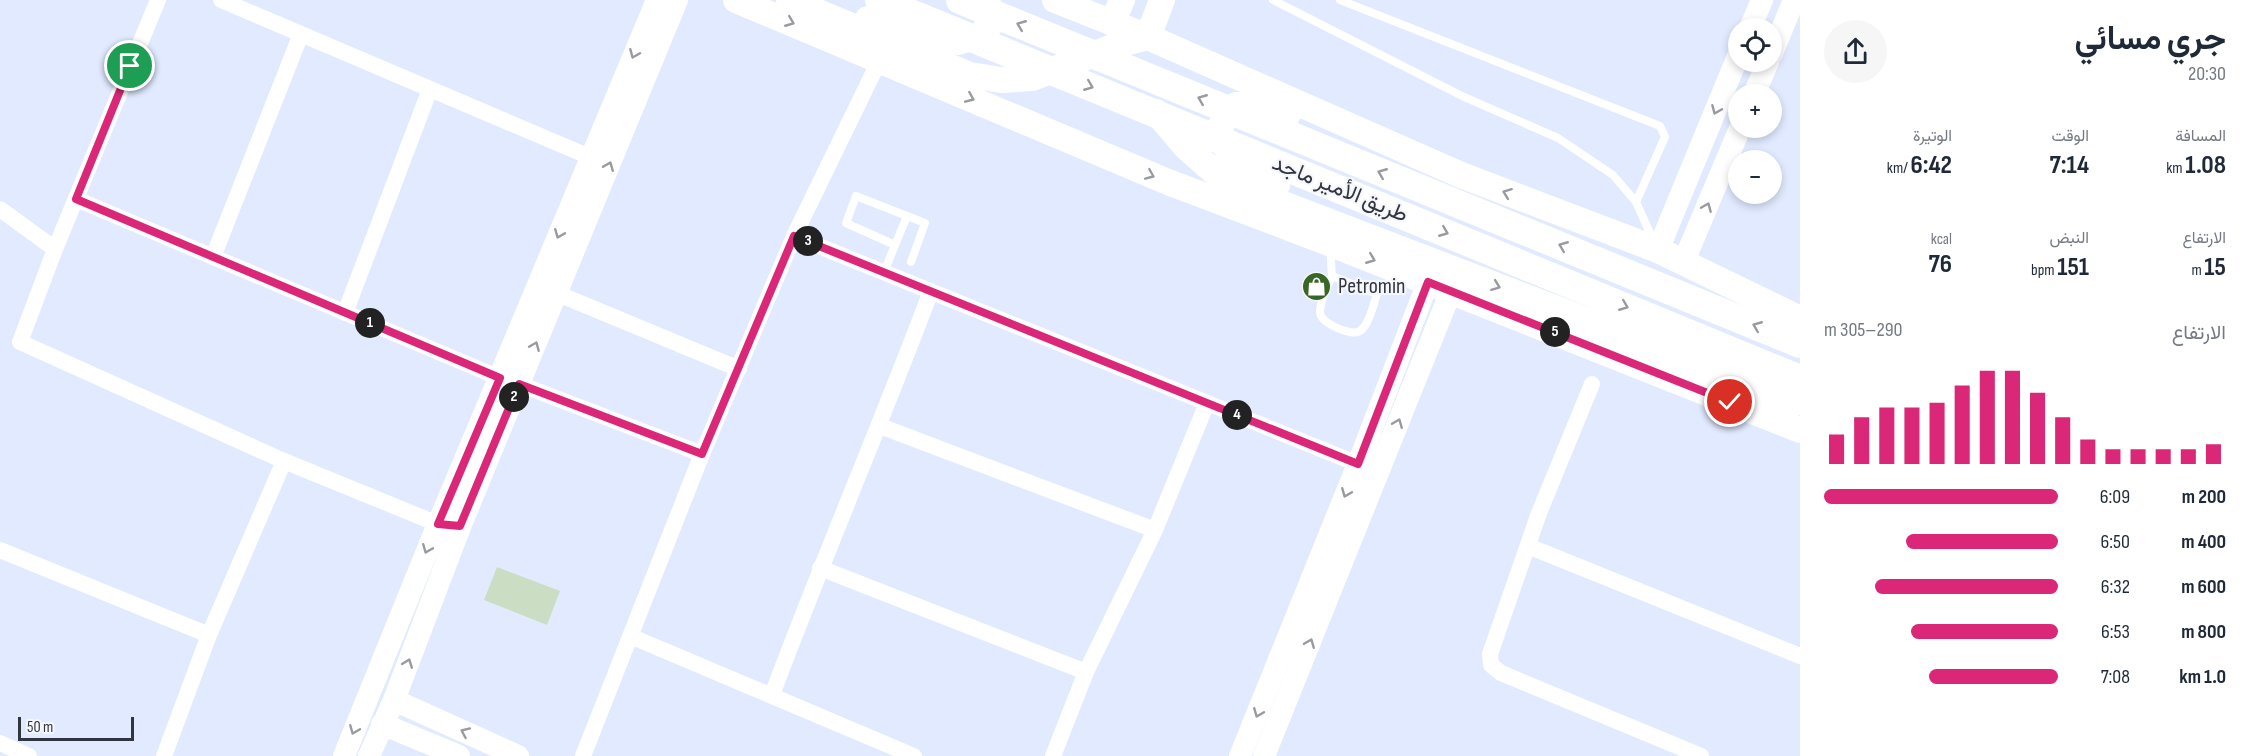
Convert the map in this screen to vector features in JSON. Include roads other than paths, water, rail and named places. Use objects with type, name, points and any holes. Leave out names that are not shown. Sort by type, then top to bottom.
[{"type":"highway","name":"طريق الأمير ماجد","points":[[879,0],[1800,379]]},
{"type":"highway","name":"طريق الأمير ماجد","points":[[960,0],[1800,344]]},
{"type":"main road","points":[[736,0],[1168,182],[1329,243],[1410,264],[1625,335],[1800,402]]},
{"type":"main road","points":[[789,0],[970,75],[1001,80],[1032,78],[1117,23]]},
{"type":"main road","points":[[795,0],[958,42],[979,36],[990,24],[991,16],[987,0]]},
{"type":"main road","points":[[1055,0],[1117,23],[1461,175]]},
{"type":"main road","points":[[1148,37],[1162,0]]},
{"type":"main road","points":[[1117,23],[1138,92],[1161,138],[1191,168],[1223,192],[1329,243]]},
{"type":"main road","points":[[1138,92],[1186,147],[1213,171],[1410,264]]},
{"type":"main road","points":[[1800,319],[1658,250],[1461,175],[1260,104],[1236,105],[1221,125],[1221,136],[1230,155],[1253,172],[1410,264],[1439,286],[1800,430]]},
{"type":"main road","points":[[1717,277],[1800,309]]},
{"type":"main road","points":[[1625,335],[1800,418]]},
{"type":"street","points":[[158,0],[20,342],[284,461],[438,524],[460,526]]},
{"type":"street","points":[[221,0],[591,157]]},
{"type":"street","points":[[369,756],[394,700],[460,526],[509,381],[591,157],[657,0]]},
{"type":"street","points":[[344,756],[438,524],[509,381],[556,293],[677,0]]},
{"type":"street","points":[[1754,18],[1762,0]]},
{"type":"street","points":[[1782,29],[1794,0]]},
{"type":"street","points":[[213,257],[301,34]]},
{"type":"street","points":[[582,756],[702,454],[794,236],[880,59]]},
{"type":"street","points":[[1658,250],[1731,72]]},
{"type":"street","points":[[345,313],[430,89]]},
{"type":"street","points":[[1684,261],[1736,138]]},
{"type":"street","points":[[76,199],[509,381],[702,454]]},
{"type":"street","points":[[0,209],[56,249]]},
{"type":"street","points":[[794,236],[1358,464]]},
{"type":"street","points":[[1264,756],[1284,677],[1358,464],[1439,286]]},
{"type":"street","points":[[1240,756],[1284,677],[1439,286]]},
{"type":"street","points":[[772,694],[820,568],[880,426],[931,291]]},
{"type":"street","points":[[556,293],[739,369]]},
{"type":"street","points":[[1592,384],[1539,513],[1490,654],[1491,665],[1501,673],[1701,756]]},
{"type":"street","points":[[1053,756],[1086,672],[1155,530],[1208,403]]},
{"type":"street","points":[[880,426],[1155,530]]},
{"type":"street","points":[[164,756],[209,635],[284,461]]},
{"type":"street","points":[[1528,546],[1800,656]]},
{"type":"street","points":[[0,550],[209,635]]},
{"type":"street","points":[[820,568],[1086,672]]},
{"type":"street","points":[[630,636],[772,694],[914,756]]},
{"type":"street","points":[[394,700],[518,756]]},
{"type":"street","points":[[382,724],[459,756]]},
{"type":"street","points":[[0,743],[29,756]]},
{"type":"lane","points":[[1274,0],[1462,96],[1558,138],[1613,175],[1636,202],[1658,250]]},
{"type":"lane","points":[[1340,0],[1660,126],[1665,137],[1662,148],[1636,202]]},
{"type":"lane","points":[[895,245],[846,224],[855,197],[858,195],[925,224],[911,262]]},
{"type":"lane","points":[[884,272],[907,216]]},
{"type":"lane","points":[[1329,243],[1332,276],[1320,309],[1320,317],[1326,323],[1352,332],[1359,332],[1366,325],[1377,294],[1410,264]]},
{"type":"lane","points":[[1332,276],[1377,294]]},
{"type":"place","name":"Petromin","points":[[1317,286]]}]
